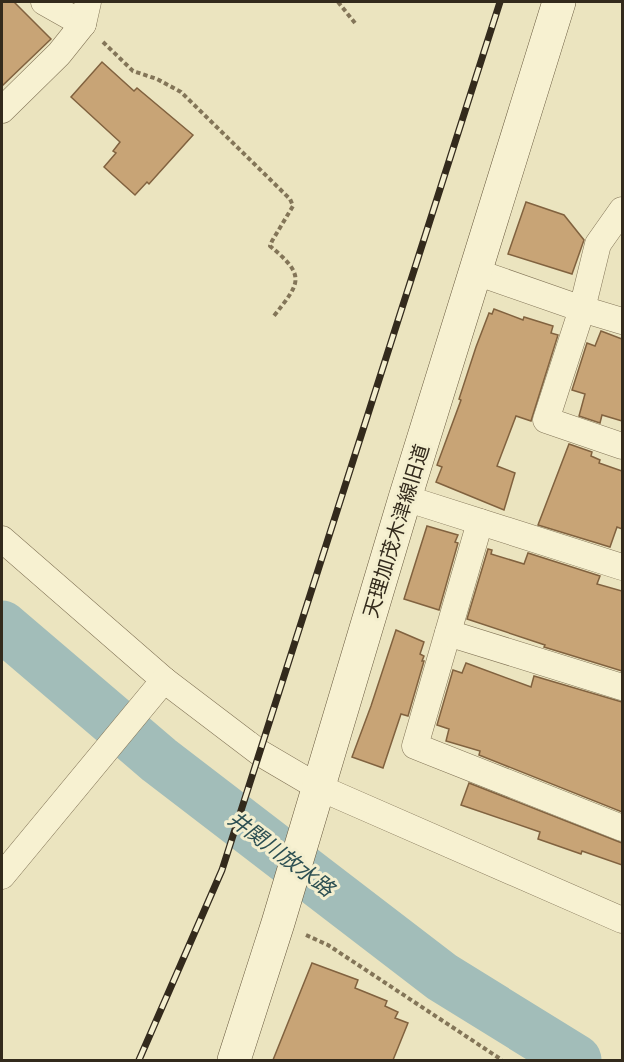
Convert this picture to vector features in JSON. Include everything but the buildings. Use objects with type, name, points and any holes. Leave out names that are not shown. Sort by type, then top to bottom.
[{"type":"street","points":[[2,110],[59,54],[86,13],[44,2]]},
{"type":"street","name":"天理加茂木津線旧道","points":[[234,1060],[280,917],[405,498],[559,2]]},
{"type":"street","points":[[622,210],[598,244],[582,309],[546,420],[622,446]]},
{"type":"street","points":[[476,272],[622,321]]},
{"type":"street","points":[[405,498],[622,567]]},
{"type":"street","points":[[480,522],[415,746],[622,828]]},
{"type":"street","points":[[2,539],[160,684],[260,753],[318,787],[622,920]]},
{"type":"street","points":[[448,633],[622,687]]},
{"type":"street","points":[[2,876],[160,684]]},
{"type":"path","points":[[338,2],[355,23]]},
{"type":"path","points":[[86,13],[134,71],[157,79],[181,92],[290,199],[293,206],[270,246],[294,268],[296,278],[286,300],[273,317]]},
{"type":"path","points":[[280,917],[328,945],[502,1060]]},
{"type":"waterway","name":"井関川放水路","points":[[2,626],[159,760],[442,977],[576,1060]]},
{"type":"railway","points":[[139,1060],[222,870],[500,2]]}]
